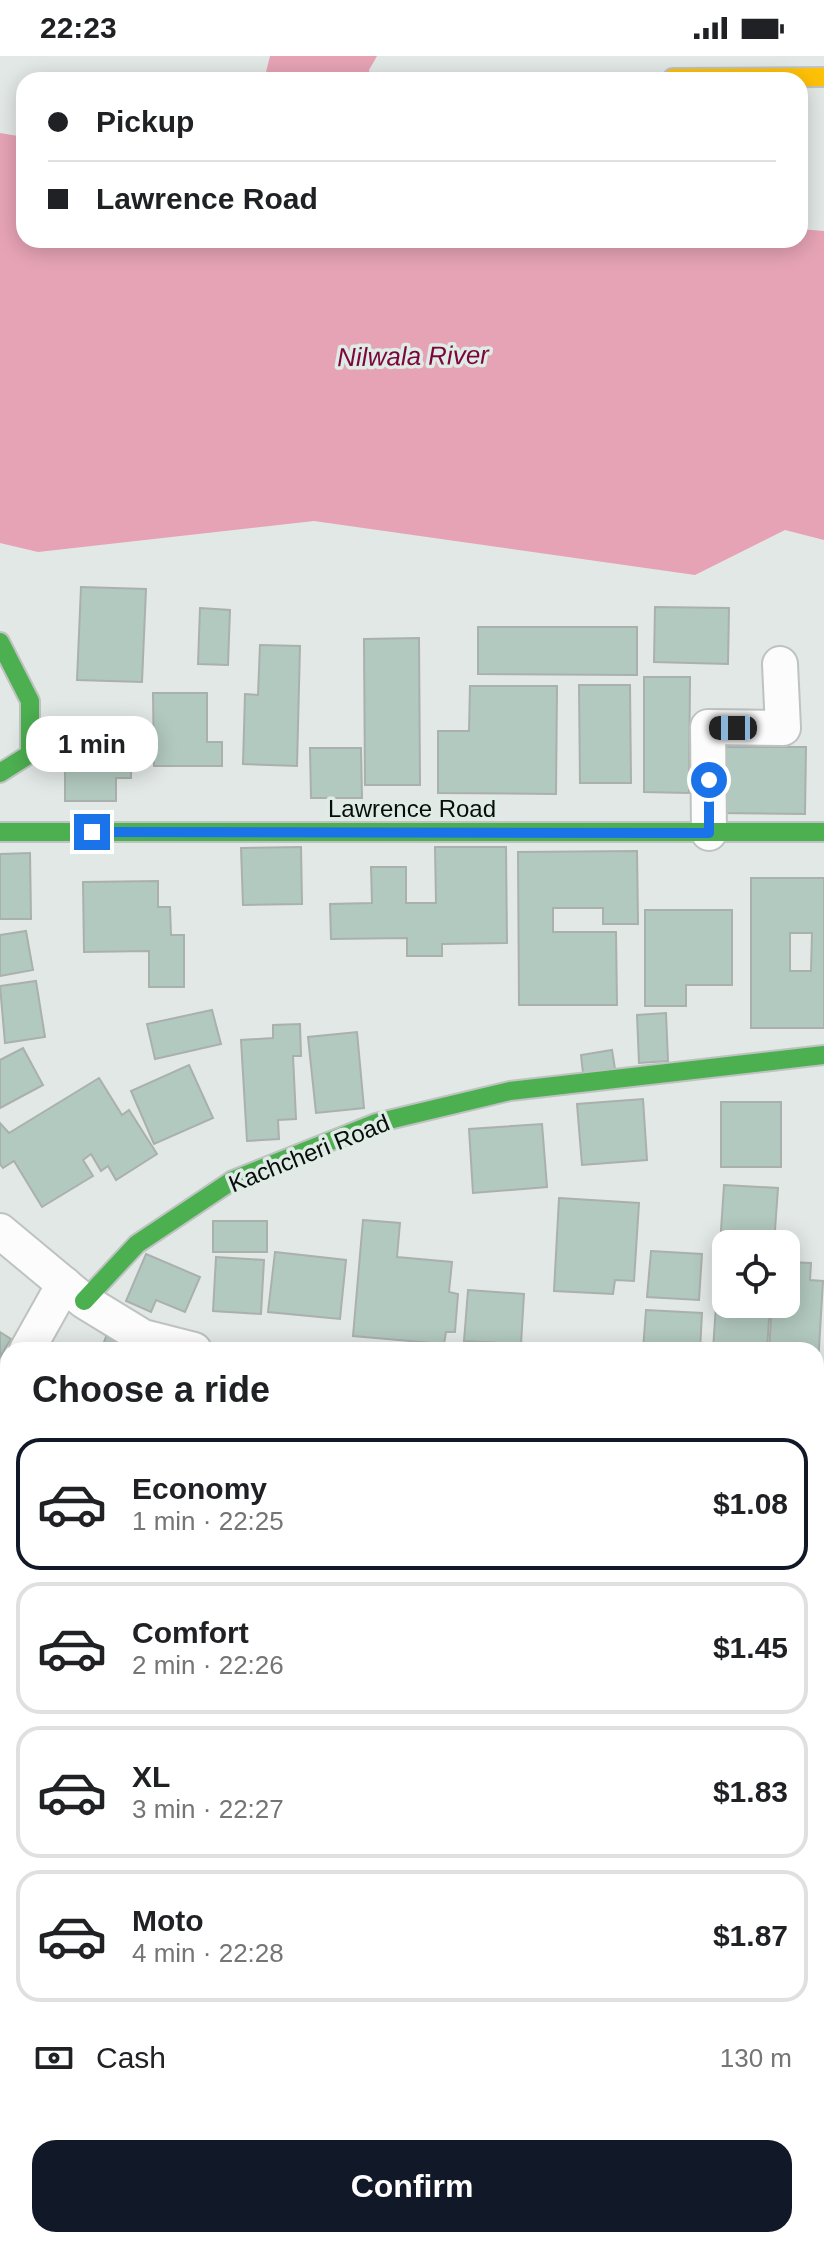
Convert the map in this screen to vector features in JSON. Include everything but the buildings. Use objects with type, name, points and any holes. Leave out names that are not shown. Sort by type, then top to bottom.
[{"type":"street","points":[[0,642],[30,701],[30,754],[0,773]]},
{"type":"street","points":[[709,833],[708,727],[783,728],[780,664]]},
{"type":"street","name":"Lawrence Road","points":[[0,832],[824,832]]},
{"type":"street","name":"Kachcheri Road","points":[[74,1293],[137,1244],[233,1180],[376,1123],[510,1091],[824,1055]]},
{"type":"street","points":[[0,1231],[74,1293],[143,1337],[163,1342]]},
{"type":"street","points":[[34,1342],[74,1293]]},
{"type":"water","points":[[270,56],[377,56],[369,72],[266,72]]},
{"type":"water","name":"Nilwala River","points":[[0,133],[16,136],[16,248],[808,248],[808,230],[824,231],[824,540],[785,530],[695,575],[314,521],[38,552],[0,543]]},
{"type":"traffic: fast","points":[[0,642],[30,701],[30,754],[0,773]]},
{"type":"traffic: fast","points":[[0,832],[824,832]]},
{"type":"traffic: fast","points":[[84,1301],[137,1244],[233,1180],[376,1123],[510,1091],[824,1055]]},
{"type":"traffic: slow","points":[[808,77],[824,77]]},
{"type":"route","points":[[92,832],[709,833],[709,780]]}]
